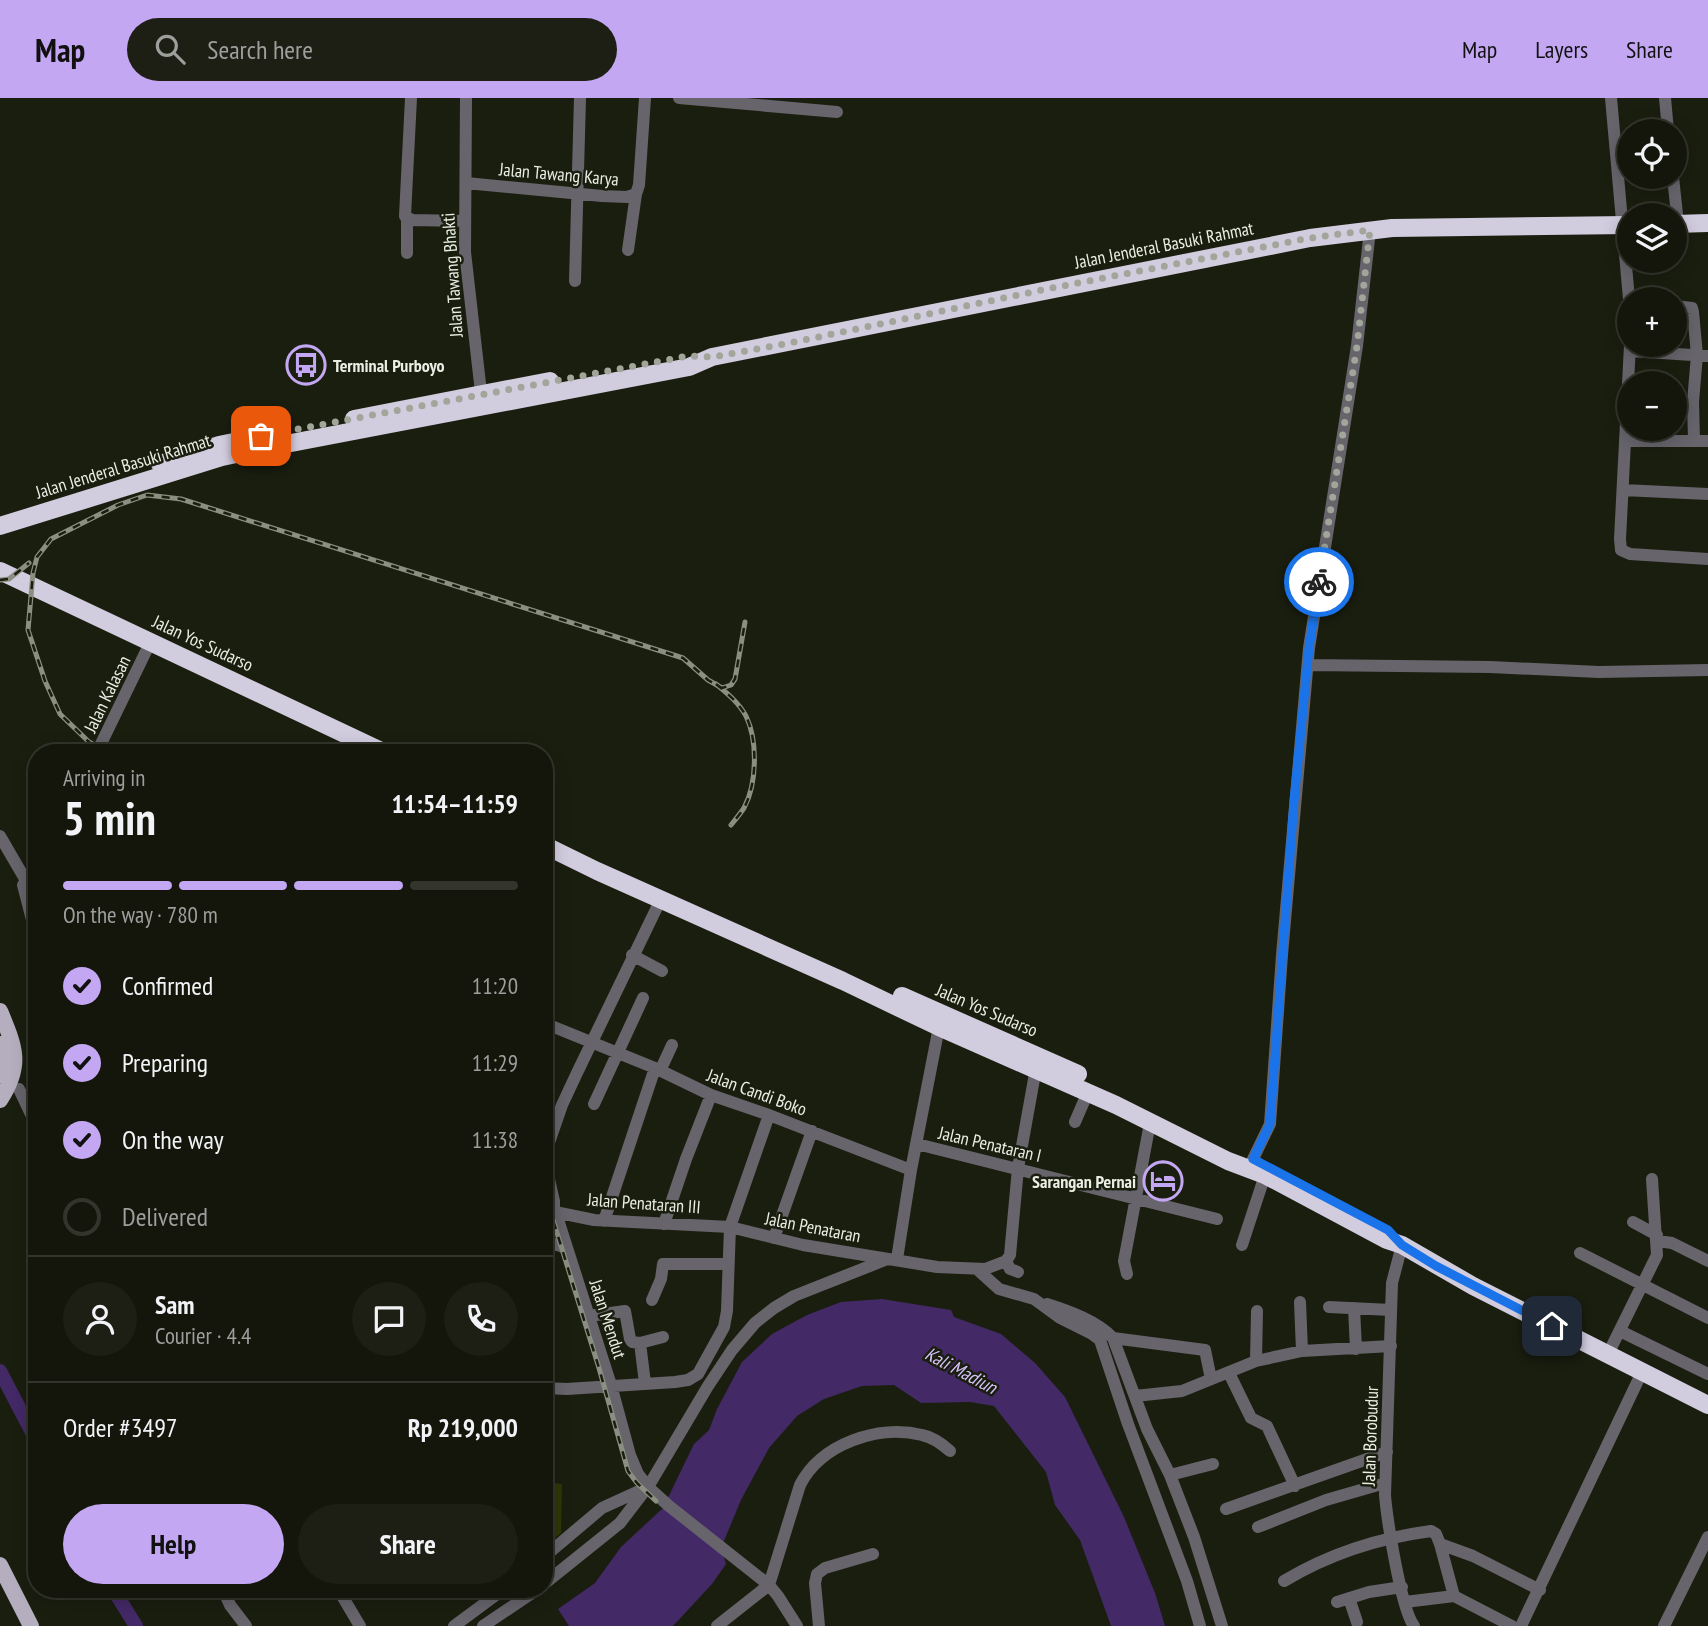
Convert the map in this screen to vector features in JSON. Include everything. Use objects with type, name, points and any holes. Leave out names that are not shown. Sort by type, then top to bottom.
[{"type":"highway","points":[[1687,224],[1708,223]]},
{"type":"highway","name":"Jalan Jenderal Basuki Rahmat","points":[[0,515],[219,445],[325,430],[689,367],[712,357],[1287,242],[1370,230],[1617,225]]},
{"type":"highway","name":"Jalan Jenderal Basuki Rahmat","points":[[0,526],[222,457],[325,430]]},
{"type":"highway","name":"Jalan Yos Sudarso","points":[[1,576],[365,744]]},
{"type":"highway","name":"Jalan Yos Sudarso","points":[[149,646],[343,744]]},
{"type":"highway","name":"Jalan Yos Sudarso","points":[[553,836],[845,976],[940,1027],[1036,1068],[1150,1123],[1231,1155],[1253,1159],[1388,1230],[1402,1245]]},
{"type":"highway","name":"Jalan Yos Sudarso","points":[[553,849],[662,899],[1055,1063],[1387,1240],[1402,1245],[1473,1286],[1708,1405]]},
{"type":"main road","points":[[0,1012],[16,1054],[15,1071],[0,1100]]},
{"type":"main road","points":[[0,1044],[3,1055],[0,1075]]},
{"type":"main road","points":[[0,1565],[31,1626]]},
{"type":"main road","points":[[0,1587],[20,1626]]},
{"type":"street","points":[[407,253],[405,212],[411,98]]},
{"type":"street","name":"Jalan Tawang Bhakti","points":[[466,98],[464,221],[472,325],[482,401]]},
{"type":"street","points":[[575,281],[580,98]]},
{"type":"street","name":"Jalan Tawang Karya","points":[[466,183],[577,194],[627,197],[636,194],[639,185],[645,98]]},
{"type":"street","points":[[679,98],[837,112]]},
{"type":"street","points":[[1611,98],[1623,203]]},
{"type":"street","points":[[1665,98],[1667,119]]},
{"type":"street","points":[[628,250],[636,194]]},
{"type":"street","points":[[407,219],[464,221]]},
{"type":"street","points":[[1253,1159],[1270,1124],[1307,666],[1357,346],[1370,230]]},
{"type":"street","points":[[1687,306],[1692,308],[1703,355],[1693,402],[1694,440]]},
{"type":"street","points":[[1687,440],[1708,441]]},
{"type":"street","points":[[1626,441],[1621,550],[1630,554],[1708,559]]},
{"type":"street","points":[[1623,490],[1708,495]]},
{"type":"street","name":"Jalan Kalasan","points":[[103,744],[149,646]]},
{"type":"street","points":[[1307,666],[1490,667],[1599,672],[1708,670]]},
{"type":"street","points":[[0,836],[25,879]]},
{"type":"street","points":[[28,875],[23,890],[28,908]]},
{"type":"street","name":"Jalan Mendut","points":[[553,1132],[562,1105],[632,955],[662,899]]},
{"type":"street","points":[[632,955],[662,971]]},
{"type":"street","points":[[594,1104],[643,998]]},
{"type":"street","name":"Jalan Candi Boko","points":[[553,1026],[593,1041],[711,1095],[911,1170]]},
{"type":"street","points":[[553,1577],[620,1523],[647,1488],[708,1386],[755,1323],[794,1296],[892,1259],[940,1027]]},
{"type":"street","points":[[604,1221],[658,1070],[672,1045]]},
{"type":"street","points":[[1036,1068],[1018,1168],[1010,1255],[1006,1261],[982,1275],[999,1289],[1067,1311],[1106,1331],[1113,1338],[1147,1429],[1170,1475],[1194,1537],[1222,1626]]},
{"type":"street","points":[[19,1089],[28,1108]]},
{"type":"street","points":[[1074,1122],[1088,1092]]},
{"type":"street","points":[[664,1224],[711,1095]]},
{"type":"street","points":[[553,1389],[567,1390],[688,1380],[698,1374],[724,1327],[730,1227],[769,1115]]},
{"type":"street","points":[[1127,1273],[1124,1261],[1150,1123]]},
{"type":"street","points":[[774,1238],[812,1131]]},
{"type":"street","name":"Jalan Penataran I","points":[[917,1144],[1217,1219]]},
{"type":"street","points":[[1242,1245],[1265,1175]]},
{"type":"street","points":[[1608,1354],[1657,1255],[1652,1179]]},
{"type":"street","name":"Jalan Penataran III","points":[[553,1209],[604,1221],[730,1227]]},
{"type":"street","name":"Jalan Mendut","points":[[553,1214],[567,1248],[611,1385],[633,1465],[647,1488],[734,1560],[769,1585],[790,1623]]},
{"type":"street","points":[[1633,1222],[1657,1238],[1708,1262]]},
{"type":"street","name":"Jalan Penataran","points":[[730,1227],[803,1245],[982,1275]]},
{"type":"street","points":[[553,1244],[567,1248]]},
{"type":"street","name":"Jalan Borobudur","points":[[1402,1245],[1392,1283],[1385,1483],[1387,1519],[1409,1618],[1414,1626]]},
{"type":"street","points":[[1580,1254],[1708,1318]]},
{"type":"street","points":[[1006,1261],[1010,1269],[1018,1272]]},
{"type":"street","points":[[652,1300],[663,1264],[728,1264]]},
{"type":"street","points":[[1034,1299],[1068,1323],[1092,1334],[1104,1347],[1115,1388],[1187,1581],[1200,1626]]},
{"type":"street","points":[[1300,1301],[1302,1351]]},
{"type":"street","points":[[1329,1307],[1391,1310]]},
{"type":"street","points":[[1354,1308],[1356,1349]]},
{"type":"street","points":[[589,1316],[625,1311],[632,1342],[640,1343],[663,1337]]},
{"type":"street","points":[[1256,1361],[1257,1311]]},
{"type":"street","points":[[1620,1331],[1708,1374]]},
{"type":"street","points":[[1113,1338],[1205,1349],[1211,1379]]},
{"type":"street","points":[[640,1343],[645,1383]]},
{"type":"street","points":[[1135,1396],[1182,1391],[1256,1361],[1302,1351],[1391,1346]]},
{"type":"street","points":[[1521,1626],[1642,1372]]},
{"type":"street","points":[[1229,1373],[1251,1418],[1267,1426],[1295,1486]]},
{"type":"street","points":[[717,1626],[769,1585],[800,1485],[817,1461],[850,1441],[894,1433],[924,1435],[950,1451]]},
{"type":"street","points":[[1226,1509],[1387,1452]]},
{"type":"street","points":[[1170,1475],[1213,1464]]},
{"type":"street","points":[[1258,1527],[1326,1500],[1385,1483]]},
{"type":"street","points":[[553,1549],[602,1508],[647,1488]]},
{"type":"street","points":[[1284,1581],[1309,1566],[1352,1548],[1430,1531],[1436,1534],[1440,1544],[1454,1596]]},
{"type":"street","points":[[1664,1626],[1708,1537]]},
{"type":"street","points":[[1440,1544],[1473,1556],[1540,1590]]},
{"type":"street","points":[[819,1626],[815,1583],[817,1574],[825,1568],[873,1554]]},
{"type":"street","points":[[1357,1622],[1343,1600],[1369,1592],[1402,1587]]},
{"type":"street","points":[[1405,1602],[1454,1596],[1512,1626]]},
{"type":"street","points":[[227,1598],[246,1626]]},
{"type":"street","points":[[343,1598],[360,1626]]},
{"type":"street","points":[[454,1626],[485,1598]]},
{"type":"street","points":[[483,1626],[525,1598]]},
{"type":"green space","points":[[553,1483],[562,1484],[561,1533],[553,1540]]},
{"type":"water","points":[[882,1299],[951,1310],[954,1317],[1001,1334],[1035,1363],[1065,1397],[1124,1517],[1155,1593],[1165,1626],[1111,1626],[1080,1540],[1055,1505],[1046,1472],[994,1406],[970,1402],[921,1403],[894,1385],[862,1386],[824,1399],[797,1416],[769,1448],[741,1500],[721,1548],[726,1564],[712,1584],[673,1626],[569,1626],[558,1609],[595,1583],[621,1547],[663,1508],[694,1444],[709,1430],[742,1362],[772,1334],[807,1315],[841,1302]]},
{"type":"waterway","name":"Kali Madiun","points":[[0,1371],[28,1425]]},
{"type":"waterway","name":"Kali Madiun","points":[[119,1598],[136,1626]]},
{"type":"railway","points":[[93,744],[60,714],[45,681],[28,630],[33,573],[37,557],[51,539],[118,505],[147,495],[181,499],[683,658],[708,680],[722,688],[731,685],[735,679],[745,622]]},
{"type":"railway","points":[[0,580],[9,579],[29,563]]},
{"type":"railway","points":[[716,684],[746,716],[753,738],[754,775],[751,787],[744,808],[731,825]]},
{"type":"railway","points":[[553,1220],[628,1471],[656,1501]]},
{"type":"way so far","points":[[261,436],[688,356],[712,357],[785,344],[1047,289],[1310,238],[1370,230],[1357,346],[1319,582]]},
{"type":"place","name":"Terminal Purboyo","points":[[306,365]]},
{"type":"place","name":"Sarangan Pernai","points":[[1163,1181]]},
{"type":"route","points":[[1319,582],[1309,648],[1294,801],[1270,1124],[1253,1159],[1388,1230],[1402,1245],[1436,1266],[1552,1326]]}]
